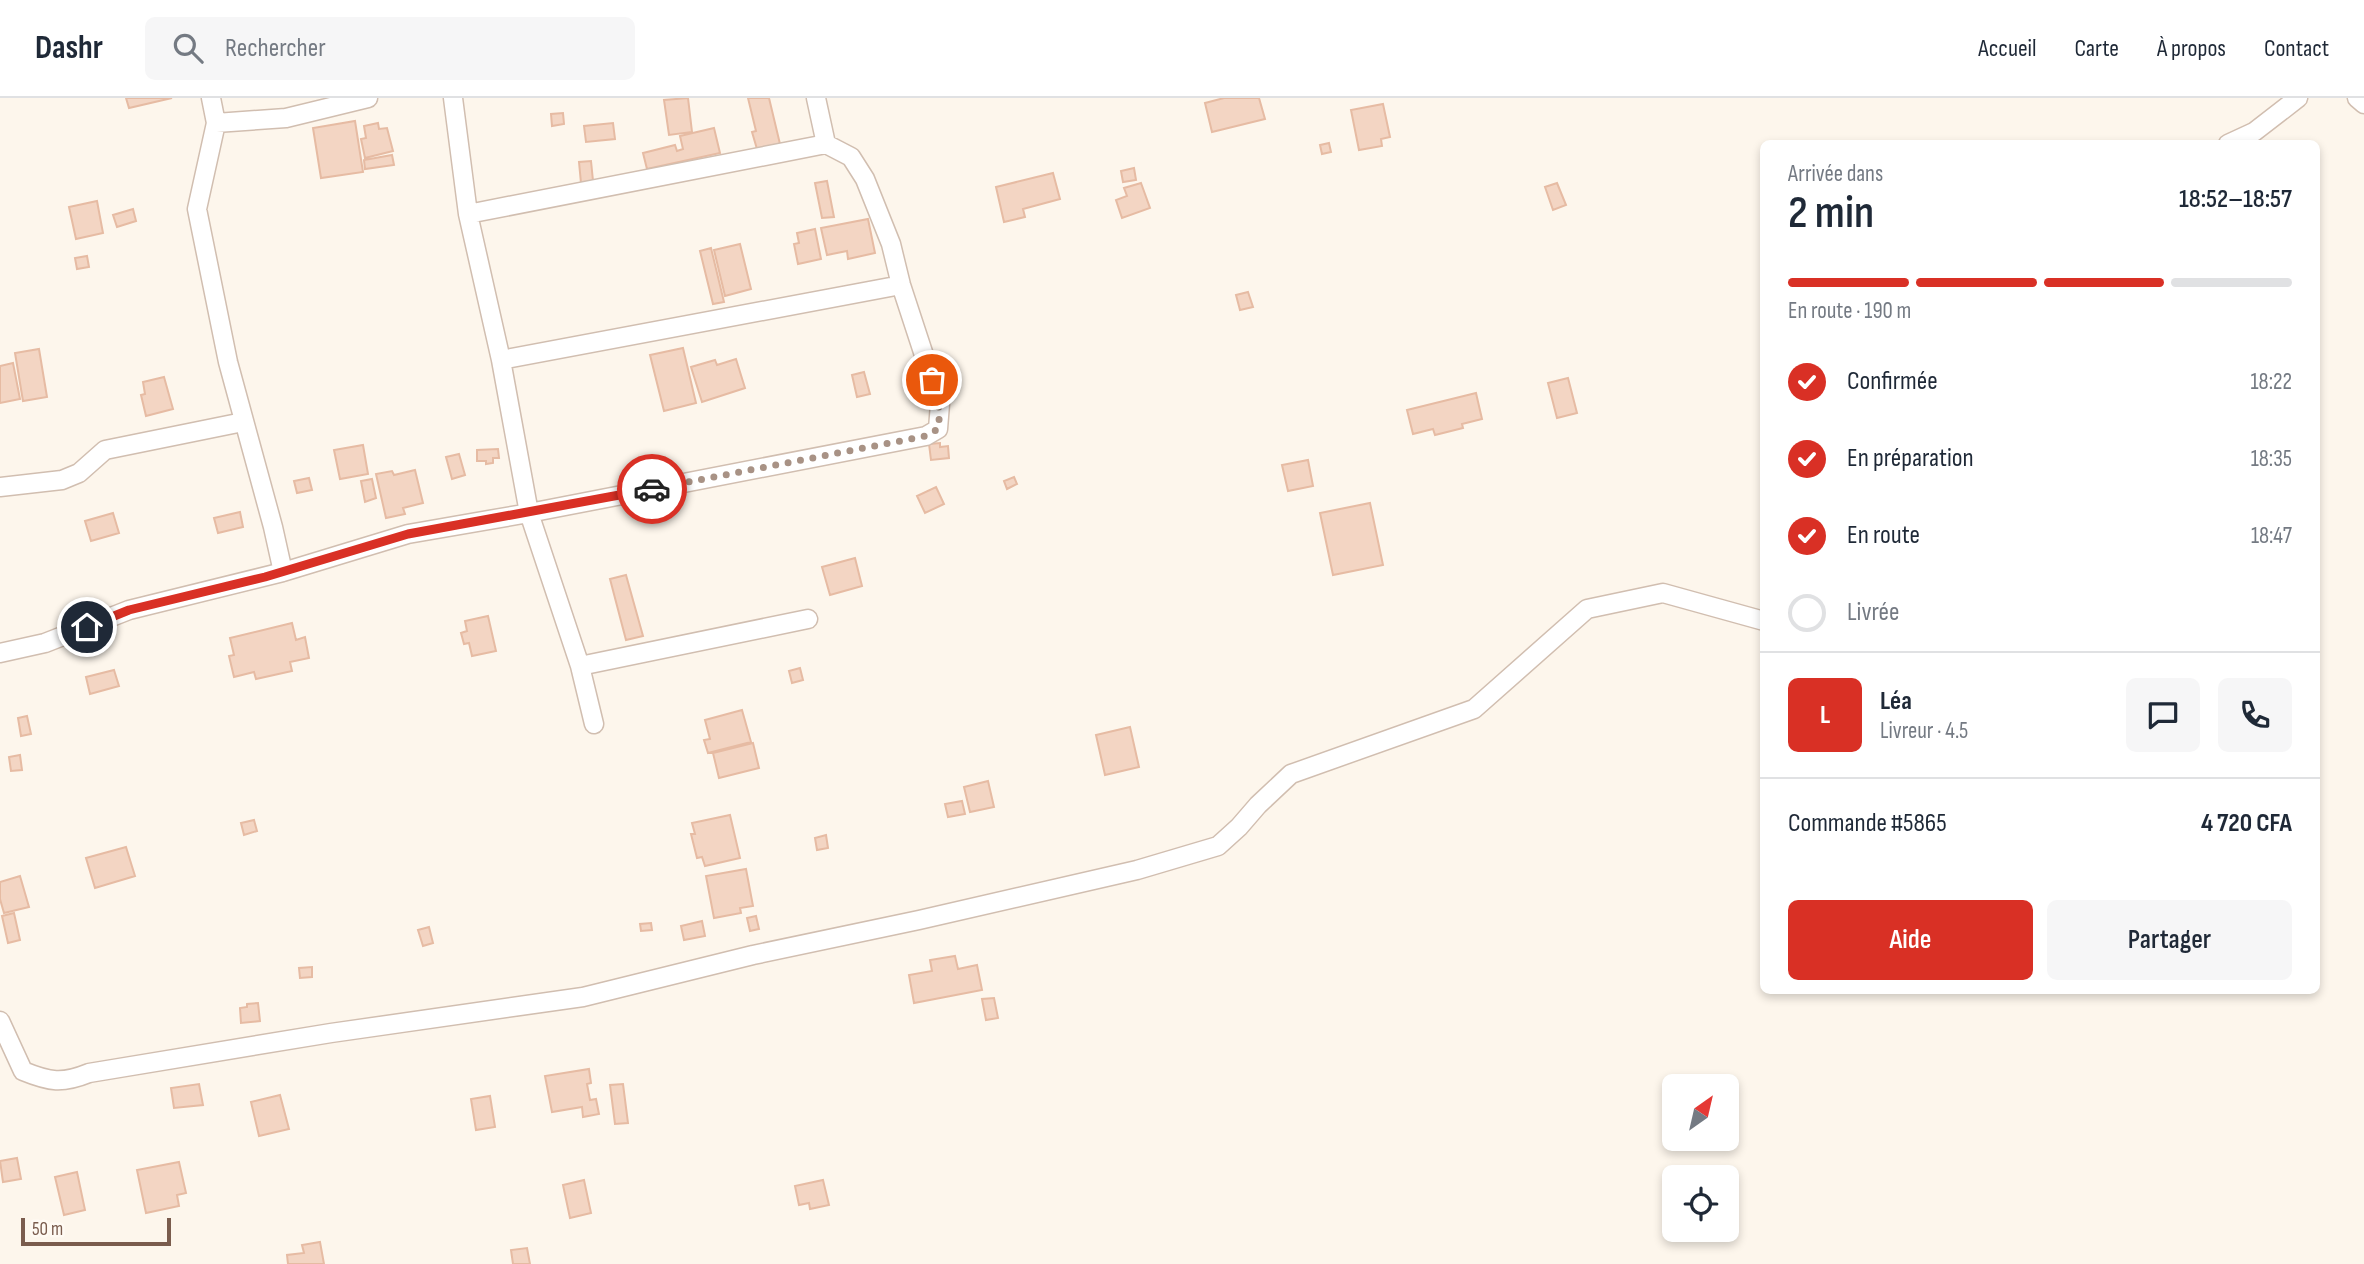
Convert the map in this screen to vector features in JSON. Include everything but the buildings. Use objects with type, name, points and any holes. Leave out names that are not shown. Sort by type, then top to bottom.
[{"type":"street","points":[[211,98],[216,123],[197,209],[228,362],[283,572]]},
{"type":"street","points":[[216,123],[286,117],[368,98]]},
{"type":"street","points":[[453,98],[468,214],[500,360],[529,513],[580,666],[594,724]]},
{"type":"street","points":[[816,98],[825,144]]},
{"type":"street","points":[[2237,140],[2254,132],[2298,98]]},
{"type":"street","points":[[2357,98],[2364,104]]},
{"type":"street","points":[[0,653],[45,643],[129,610],[283,572],[408,534],[926,436],[938,429],[940,404],[901,285],[891,244],[865,179],[851,158],[825,144],[468,214]]},
{"type":"street","points":[[500,360],[901,285]]},
{"type":"street","points":[[0,487],[62,480],[79,473],[105,450],[243,422]]},
{"type":"street","points":[[0,1021],[23,1071],[47,1081],[72,1080],[89,1073],[317,1035],[583,997],[753,954],[919,920],[1137,870],[1218,846],[1291,774],[1474,709],[1587,609],[1663,593],[1760,620]]},
{"type":"street","points":[[580,666],[808,619]]},
{"type":"way so far","points":[[652,489],[926,436],[938,429],[940,417],[940,404],[932,380]]},
{"type":"route","points":[[87,627],[129,610],[265,577],[408,534],[652,489]]}]
